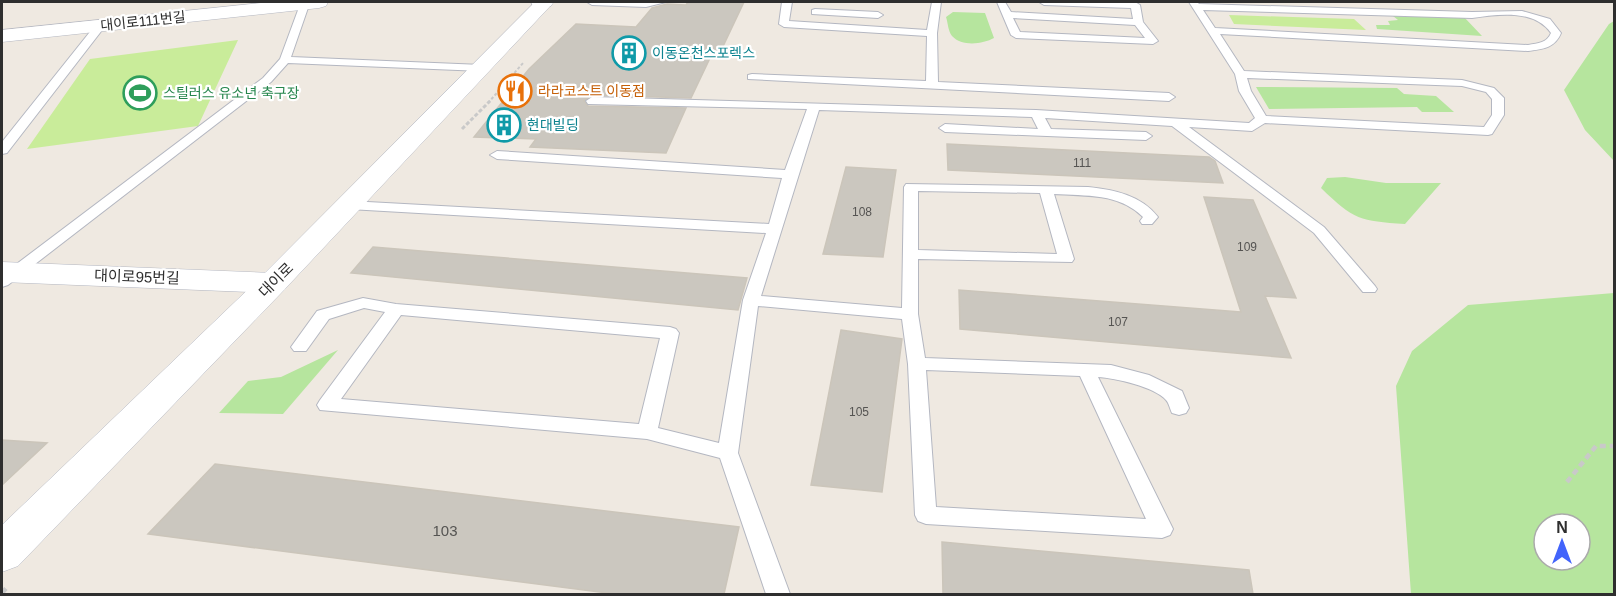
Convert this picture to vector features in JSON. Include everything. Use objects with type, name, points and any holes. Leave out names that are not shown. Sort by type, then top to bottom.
[{"type":"street","name":"대이로111번길","points":[[2,36],[310,2]]},
{"type":"street","name":"대이로","points":[[2,553],[273,283],[544,2]]},
{"type":"street","name":"대이로95번길","points":[[5,276],[273,283]]},
{"type":"lane","points":[[5,276],[267,80],[285,60],[310,2]]},
{"type":"lane","points":[[592,2],[646,4],[661,2]]},
{"type":"lane","points":[[787,2],[784,24],[880,28],[932,33]]},
{"type":"lane","points":[[880,2],[878,15],[880,28]]},
{"type":"lane","points":[[932,85],[932,33],[937,2]]},
{"type":"lane","points":[[1001,2],[1016,35],[1153,41],[1138,22],[1135,5],[1044,2]]},
{"type":"lane","points":[[1195,4],[1241,74],[1245,91],[1262,119]]},
{"type":"lane","points":[[1195,4],[1472,15],[1505,13],[1536,16],[1547,21],[1556,33],[1553,40],[1545,45],[1528,48],[1212,31]]},
{"type":"lane","points":[[815,12],[878,15]]},
{"type":"lane","points":[[1006,15],[1138,22]]},
{"type":"lane","points":[[2,150],[101,25]]},
{"type":"lane","points":[[285,60],[482,68]]},
{"type":"lane","points":[[592,101],[1036,114],[1252,127],[1262,119],[1488,131],[1498,115],[1498,98],[1490,90],[1462,83],[1241,74]]},
{"type":"lane","points":[[752,77],[1169,97]]},
{"type":"lane","points":[[778,594],[728,453],[751,300],[775,229],[790,174],[814,106]]},
{"type":"lane","points":[[1036,114],[1047,133]]},
{"type":"lane","points":[[1176,122],[1319,230],[1369,289]]},
{"type":"lane","points":[[945,128],[1146,135]]},
{"type":"lane","points":[[497,155],[790,174]]},
{"type":"lane","points":[[1086,370],[1162,529],[926,515],[917,364],[910,314],[910,187],[1046,189],[1116,194],[1139,204],[1151,217],[1147,222]]},
{"type":"lane","points":[[909,254],[1066,259],[1046,189]]},
{"type":"lane","points":[[349,205],[775,229]]},
{"type":"lane","points":[[1319,230],[1338,230]]},
{"type":"lane","points":[[751,300],[910,314]]},
{"type":"lane","points":[[300,347],[323,315],[363,303],[396,309],[670,333],[647,432]]},
{"type":"lane","points":[[396,309],[327,405],[647,432],[728,453]]},
{"type":"lane","points":[[917,364],[1107,370],[1135,375],[1175,396],[1179,408]]},
{"type":"path","points":[[1567,482],[1596,446],[1614,446]]},
{"type":"green space","points":[[953,12],[985,13],[994,38],[973,43],[956,39],[950,32],[946,17]]},
{"type":"green space","points":[[1229,15],[1354,19],[1366,30],[1234,24]]},
{"type":"green space","points":[[1393,16],[1464,17],[1482,36],[1377,29],[1376,25],[1390,25],[1388,21],[1398,20]]},
{"type":"green space","points":[[1614,21],[1614,161],[1585,130],[1564,90],[1609,24]]},
{"type":"green space","name":"스틸러스 유소년 축구장","points":[[238,40],[198,126],[27,149],[90,59]]},
{"type":"green space","points":[[1256,87],[1397,88],[1404,94],[1436,96],[1454,112],[1422,112],[1417,107],[1269,109]]},
{"type":"green space","points":[[1345,177],[1386,183],[1441,183],[1405,224],[1378,222],[1358,217],[1342,207],[1321,188],[1327,178]]},
{"type":"green space","points":[[1614,293],[1614,594],[1411,594],[1396,386],[1412,351],[1468,305]]},
{"type":"green space","points":[[338,350],[283,414],[219,413],[248,381],[281,377]]},
{"type":"building","points":[[688,2],[744,2],[718,57],[711,56],[691,98],[592,95],[584,101],[588,106],[686,108],[666,153],[530,147],[536,139],[474,137],[529,69],[576,24],[636,27],[652,8],[667,4],[686,5]]},
{"type":"building","points":[[947,144],[1209,157],[1215,161],[1223,183],[948,170]]},
{"type":"building","points":[[846,167],[896,170],[883,257],[823,254]]},
{"type":"building","points":[[1204,197],[1253,200],[1296,298],[1265,296],[1291,358],[960,329],[959,290],[1241,312]]},
{"type":"building","points":[[373,247],[747,278],[738,310],[351,273]]},
{"type":"building","points":[[841,330],[902,339],[882,492],[811,485]]},
{"type":"building","points":[[2,440],[47,443],[2,485]]},
{"type":"building","points":[[215,464],[739,527],[724,594],[615,594],[148,534]]},
{"type":"building","points":[[942,542],[1249,570],[1253,594],[943,594]]},
{"type":"place","name":"이동온천스포렉스","points":[[629,53]]},
{"type":"place","name":"라라코스트 이동점","points":[[515,91]]},
{"type":"place","name":"스틸러스 유소년 축구장","points":[[140,93]]},
{"type":"place","name":"현대빌딩","points":[[504,125]]}]
